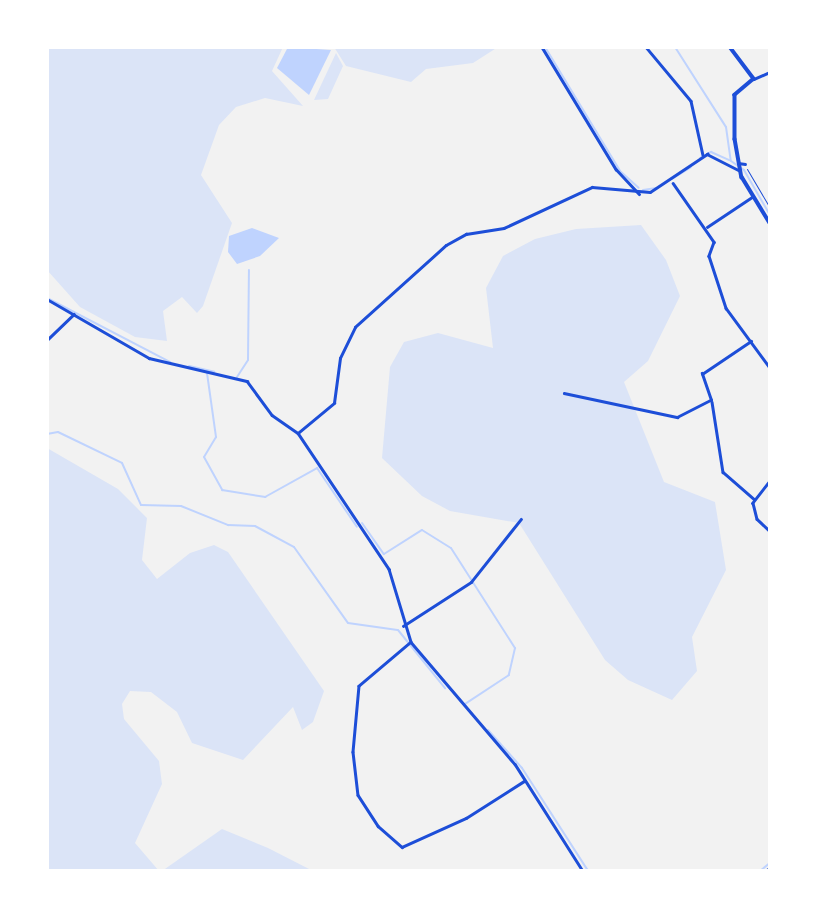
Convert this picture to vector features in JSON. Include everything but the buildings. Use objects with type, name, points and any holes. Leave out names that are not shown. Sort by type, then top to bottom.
[{"type":"street","points":[[542,47],[618,172],[639,194]]},
{"type":"street","points":[[646,47],[691,101],[703,155]]},
{"type":"street","points":[[730,47],[754,79]]},
{"type":"street","points":[[770,72],[754,79],[733,101],[739,167],[752,197],[770,223]]},
{"type":"street","points":[[298,433],[334,403],[340,358],[355,327],[446,245],[466,234],[504,228],[592,187],[639,194],[673,183],[703,155],[713,155],[739,167],[746,164]]},
{"type":"street","points":[[673,183],[706,227],[724,305],[768,361],[770,368]]},
{"type":"street","points":[[706,227],[752,197]]},
{"type":"street","points":[[47,299],[149,358],[247,381],[272,415],[298,433],[389,569],[409,644],[524,780],[583,871]]},
{"type":"street","points":[[47,340],[74,314]]},
{"type":"street","points":[[751,341],[702,374],[711,400],[723,472],[754,499],[757,519],[770,531]]},
{"type":"street","points":[[564,393],[677,417],[711,400]]},
{"type":"street","points":[[754,499],[770,481]]},
{"type":"street","points":[[403,626],[473,581],[521,520]]},
{"type":"street","points":[[409,644],[359,686],[353,752],[358,795],[383,832],[402,847],[466,818],[524,780]]},
{"type":"street","points":[[765,871],[770,868]]},
{"type":"path","points":[[746,164],[770,208]]},
{"type":"shaded area","points":[[47,47],[283,47],[272,71],[303,106],[265,98],[236,107],[219,125],[201,175],[232,223],[203,306],[197,313],[182,297],[163,311],[167,341],[135,337],[80,307],[47,270]]},
{"type":"shaded area","points":[[334,47],[498,47],[473,63],[426,69],[411,82],[346,66]]},
{"type":"shaded area","points":[[336,53],[343,66],[328,99],[314,100]]},
{"type":"shaded area","points":[[641,225],[666,260],[680,296],[648,361],[624,382],[664,482],[715,502],[726,570],[692,637],[697,671],[672,700],[628,680],[605,660],[519,523],[450,511],[422,496],[382,458],[390,367],[404,342],[438,333],[493,348],[486,288],[503,256],[535,239],[576,229]]},
{"type":"shaded area","points":[[47,448],[118,489],[147,518],[142,560],[157,579],[190,553],[214,545],[228,552],[324,691],[313,722],[302,730],[293,707],[243,760],[192,743],[177,712],[151,692],[130,691],[122,704],[124,719],[159,761],[162,784],[135,843],[159,871],[47,871]]},
{"type":"shaded area","points":[[222,829],[268,848],[313,871],[162,871]]},
{"type":"water","points":[[288,47],[331,50],[309,95],[277,68]]},
{"type":"water","points":[[252,228],[279,238],[260,256],[237,264],[228,252],[229,236]]},
{"type":"waterway","points":[[545,47],[620,171],[639,188]]},
{"type":"waterway","points":[[675,47],[726,127],[731,161],[744,170],[770,215]]},
{"type":"waterway","points":[[700,158],[711,152],[729,160]]},
{"type":"waterway","points":[[672,179],[691,167]]},
{"type":"waterway","points":[[643,190],[655,188]]},
{"type":"waterway","points":[[237,377],[248,360],[249,270]]},
{"type":"waterway","points":[[47,298],[170,362]]},
{"type":"waterway","points":[[189,366],[214,372]]},
{"type":"waterway","points":[[207,373],[216,437],[204,457],[222,490],[265,497],[317,468],[357,527]]},
{"type":"waterway","points":[[47,434],[58,432],[122,463],[141,505],[181,506],[228,525],[255,526],[294,547],[348,623],[398,630],[445,688]]},
{"type":"waterway","points":[[362,523],[384,554],[422,530],[451,548],[515,648],[509,675],[465,704]]},
{"type":"waterway","points":[[488,730],[522,768],[588,871]]},
{"type":"waterway","points":[[760,871],[770,863]]}]
